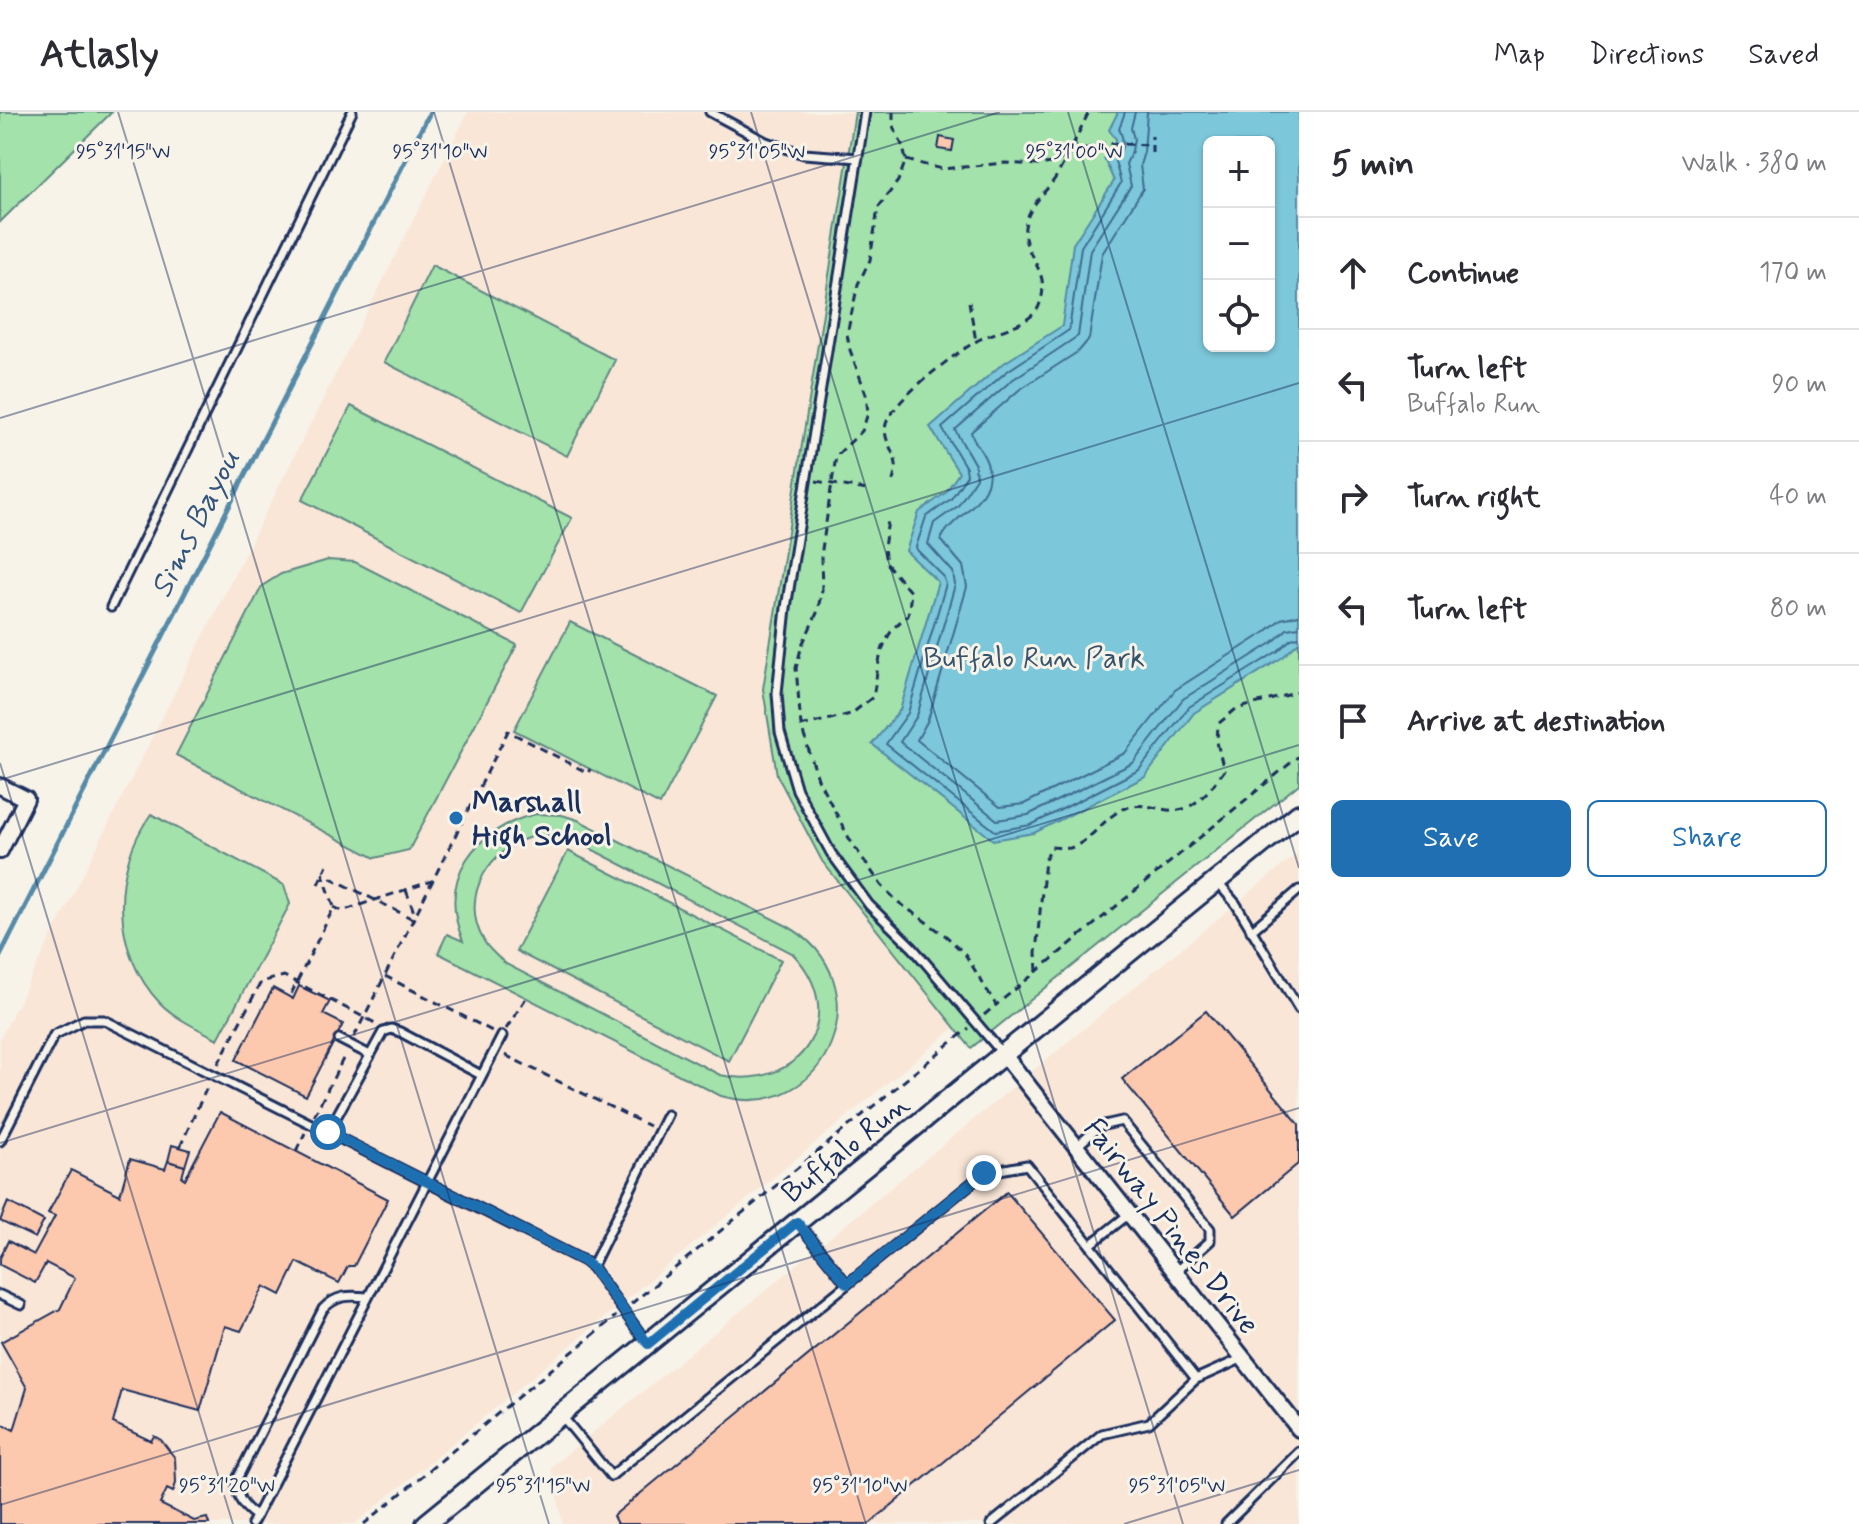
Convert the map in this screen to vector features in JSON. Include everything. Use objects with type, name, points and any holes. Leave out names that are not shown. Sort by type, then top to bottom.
[{"type":"street","points":[[0,786],[26,799],[0,851]]},
{"type":"street","name":"Buffalo Run","points":[[426,1524],[1299,814]]},
{"type":"street","name":"Fairway Pines Drive","points":[[1004,1055],[1299,1429]]},
{"type":"lane","points":[[111,607],[352,112]]},
{"type":"lane","points":[[710,112],[766,142],[804,154],[858,158]]},
{"type":"lane","points":[[865,112],[786,608],[777,693],[780,732],[797,790],[831,853],[869,905],[913,948],[1004,1055]]},
{"type":"lane","points":[[1217,881],[1236,904],[1299,1009]]},
{"type":"lane","points":[[1251,931],[1299,890]]},
{"type":"lane","points":[[0,1141],[54,1035],[74,1023],[104,1020],[592,1267],[648,1344]]},
{"type":"lane","points":[[328,1132],[383,1032],[391,1029],[481,1075]]},
{"type":"lane","points":[[367,1297],[348,1295],[329,1302],[294,1365],[237,1479],[236,1490],[240,1500],[254,1520],[502,1036]]},
{"type":"lane","points":[[339,1039],[370,1055]]},
{"type":"lane","points":[[592,1267],[667,1115]]},
{"type":"lane","points":[[1076,1147],[1100,1126],[1122,1121],[1210,1229],[1210,1241],[1175,1272]]},
{"type":"lane","points":[[561,1414],[611,1476],[984,1173],[1027,1165],[1196,1379]]},
{"type":"lane","points":[[1090,1245],[1129,1214]]},
{"type":"lane","points":[[797,1222],[847,1284]]},
{"type":"lane","points":[[0,1295],[21,1305]]},
{"type":"lane","points":[[991,1524],[1102,1434],[1149,1423],[1196,1379],[1243,1358]]},
{"type":"lane","points":[[1226,1524],[1299,1452]]},
{"type":"path","points":[[893,112],[893,126],[906,160],[898,181],[878,208],[870,260],[858,284],[847,334],[866,394],[868,413],[862,431],[836,456],[821,556],[822,590],[817,613],[802,645],[796,668],[801,726],[818,779],[850,840],[881,885],[965,954],[996,1005]]},
{"type":"path","points":[[893,481],[897,465],[886,439],[885,426],[890,416],[951,358],[976,341],[1027,320],[1037,311],[1042,279],[1039,266],[1025,245],[1026,221],[1056,176],[1089,112]]},
{"type":"path","points":[[1152,136],[1152,153]]},
{"type":"path","points":[[906,160],[942,169],[1005,163],[1038,165],[1100,143],[1152,145]]},
{"type":"path","points":[[969,302],[976,341]]},
{"type":"path","points":[[806,479],[867,490]]},
{"type":"path","points":[[801,726],[851,714],[873,697],[883,644],[889,631],[908,616],[911,593],[886,563],[884,548],[888,520]]},
{"type":"path","points":[[1037,972],[1045,860],[1051,847],[1070,848],[1105,820],[1133,806],[1186,809],[1214,785],[1224,771],[1217,742],[1218,724],[1236,709],[1299,692]]},
{"type":"path","points":[[296,1151],[508,731],[588,773],[590,769]]},
{"type":"path","points":[[364,1524],[1299,756]]},
{"type":"path","points":[[318,884],[327,865]]},
{"type":"path","points":[[323,874],[414,917]]},
{"type":"path","points":[[291,994],[334,907],[323,874]]},
{"type":"path","points":[[334,907],[342,911],[432,881]]},
{"type":"path","points":[[406,890],[414,917]]},
{"type":"path","points":[[180,1147],[213,1074],[261,982],[284,976],[380,1025],[383,1032]]},
{"type":"path","points":[[385,976],[502,1036],[526,998]]},
{"type":"path","points":[[494,1050],[659,1131]]},
{"type":"shaded area","name":"Marshall High School","points":[[468,112],[855,112],[763,689],[777,775],[822,860],[954,1028],[355,1524],[0,1524],[0,1039]]},
{"type":"shaded area","points":[[1299,852],[1299,1524],[563,1524],[551,1467]]},
{"type":"green space","points":[[0,112],[112,112],[0,222]]},
{"type":"green space","name":"Buffalo Run Park","points":[[855,112],[1299,112],[1299,784],[971,1048],[822,861],[777,775],[763,689]]},
{"type":"green space","points":[[432,265],[615,360],[567,456],[384,362]]},
{"type":"green space","points":[[351,406],[572,518],[521,613],[302,500]]},
{"type":"green space","points":[[328,560],[355,562],[517,645],[409,850],[375,858],[176,755],[262,586],[281,574]]},
{"type":"green space","points":[[570,622],[717,696],[660,805],[514,730]]},
{"type":"green space","points":[[151,814],[284,885],[290,904],[218,1039],[166,1009],[144,982],[132,960],[122,910],[123,885],[138,836]]},
{"type":"green space","points":[[536,814],[562,815],[578,820],[787,926],[817,950],[833,980],[838,1011],[831,1042],[815,1070],[791,1090],[759,1100],[721,1096],[438,953],[447,934],[463,941],[456,918],[455,897],[458,877],[466,860],[495,831]],"holes":[[[553,835],[576,841],[792,953],[809,976],[817,1000],[817,1023],[809,1044],[794,1060],[774,1072],[749,1077],[720,1075],[506,964],[486,944],[477,924],[477,890],[494,860],[507,849],[522,840]]]},
{"type":"green space","points":[[568,851],[781,960],[729,1061],[516,951]]},
{"type":"water","points":[[1118,112],[1299,112],[1299,642],[1283,657],[1194,713],[1145,777],[1034,833],[993,840],[872,744],[900,710],[938,582],[906,551],[919,512],[945,493],[959,473],[930,427],[1001,365],[1062,326],[1073,244],[1114,181],[1104,158],[1115,149],[1116,139],[1109,130]]},
{"type":"building","points":[[940,137],[954,140],[952,151],[938,149]]},
{"type":"building","points":[[299,986],[330,1001],[323,1014],[343,1024],[306,1096],[236,1060],[273,988],[293,999]]},
{"type":"building","points":[[1206,1011],[1299,1124],[1299,1163],[1235,1216],[1122,1079]]},
{"type":"building","points":[[220,1112],[388,1199],[354,1266],[348,1266],[339,1283],[297,1262],[281,1295],[264,1286],[241,1331],[225,1326],[200,1411],[122,1390],[113,1423],[151,1441],[154,1436],[175,1458],[176,1483],[173,1492],[167,1489],[160,1504],[194,1521],[207,1518],[209,1524],[0,1524],[0,1423],[14,1430],[27,1388],[1,1342],[60,1309],[75,1278],[46,1263],[35,1283],[0,1265],[8,1241],[34,1255],[55,1216],[48,1213],[71,1170],[120,1195],[130,1159],[165,1169],[168,1161],[185,1166],[182,1177],[185,1179]]},
{"type":"building","points":[[172,1145],[190,1150],[185,1166],[168,1161]]},
{"type":"building","points":[[1007,1192],[1115,1320],[869,1524],[617,1524],[613,1516]]},
{"type":"building","points":[[8,1202],[44,1221],[35,1238],[0,1221]]},
{"type":"waterway","name":"Sims Bayou","points":[[0,956],[430,112]]},
{"type":"place","name":"Marshall High School","points":[[456,818]]},
{"type":"route","points":[[328,1132],[584,1261],[592,1267],[648,1344],[797,1222],[847,1284],[984,1173]]}]
